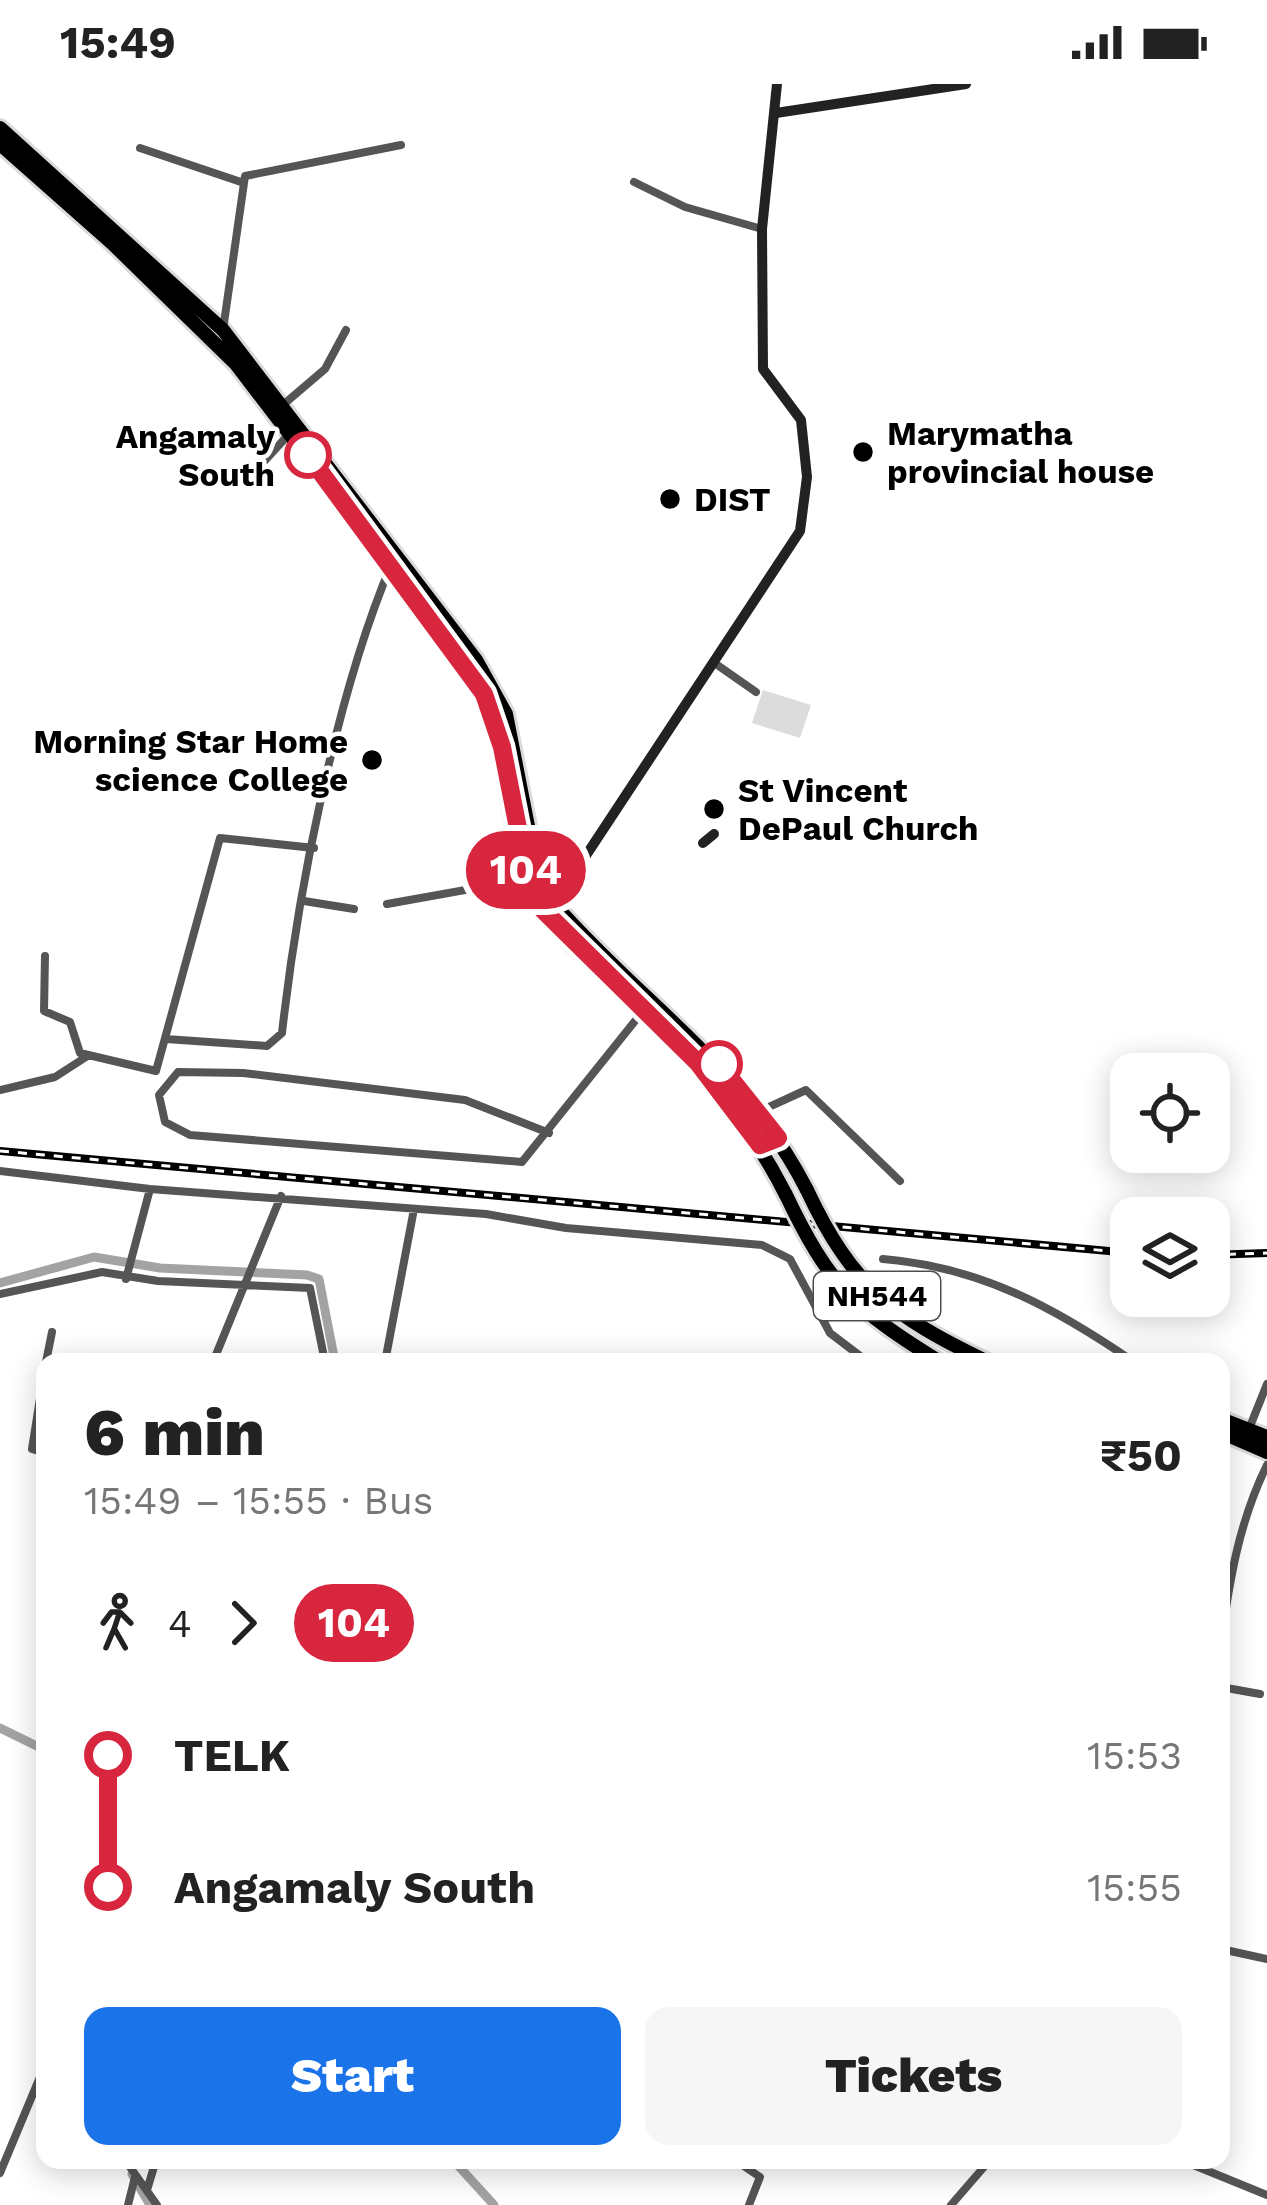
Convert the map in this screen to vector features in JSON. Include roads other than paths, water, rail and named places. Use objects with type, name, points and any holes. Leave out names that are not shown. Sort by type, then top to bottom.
[{"type":"highway","name":"NH544","points":[[0,128],[223,330],[494,685],[514,742],[538,877],[550,908],[698,1040],[758,1112],[778,1138],[832,1243],[868,1290],[973,1353]]},
{"type":"highway","name":"NH544","points":[[0,144],[208,333],[291,432],[468,668],[494,717],[528,879],[644,1010],[698,1063],[760,1145],[830,1278],[882,1325],[926,1353]]},
{"type":"highway","points":[[760,1145],[778,1138]]},
{"type":"highway","points":[[1230,1422],[1267,1437]]},
{"type":"highway","points":[[1230,1436],[1267,1452]]},
{"type":"main road","points":[[550,908],[800,531],[807,478],[801,420],[763,369],[763,229],[777,84]]},
{"type":"main road","points":[[776,113],[966,84]]},
{"type":"main road","points":[[703,843],[714,833]]},
{"type":"street","points":[[223,330],[242,182],[250,172],[401,146]]},
{"type":"street","points":[[140,148],[242,182]]},
{"type":"street","points":[[634,182],[686,207],[763,229]]},
{"type":"street","points":[[284,404],[326,369],[346,330]]},
{"type":"street","points":[[259,467],[291,432]]},
{"type":"street","points":[[166,1039],[267,1046],[277,1039],[314,848],[366,625],[391,565]]},
{"type":"street","points":[[713,662],[757,692]]},
{"type":"street","points":[[45,956],[44,1012],[70,1022],[76,1047],[86,1057],[156,1071],[220,838],[314,848]]},
{"type":"street","points":[[387,904],[528,879]]},
{"type":"street","points":[[304,901],[354,909]]},
{"type":"street","points":[[549,1133],[465,1100],[243,1073],[178,1072],[158,1095],[165,1122],[190,1135],[522,1162],[549,1133],[644,1010]]},
{"type":"street","points":[[0,1090],[55,1077],[86,1057]]},
{"type":"street","points":[[758,1112],[806,1090],[900,1180]]},
{"type":"street","points":[[0,1171],[150,1189],[414,1209],[783,1252],[830,1333],[856,1353]]},
{"type":"street","points":[[126,1279],[150,1189]]},
{"type":"street","points":[[217,1353],[281,1196]]},
{"type":"street","points":[[387,1353],[414,1209]]},
{"type":"street","points":[[883,1259],[944,1267],[1004,1285],[1054,1308],[1121,1353]]},
{"type":"street","points":[[0,1294],[102,1272],[126,1279],[249,1280],[310,1288],[323,1353]]},
{"type":"street","points":[[47,1353],[52,1332]]},
{"type":"street","points":[[1250,1429],[1267,1384]]},
{"type":"street","points":[[36,1423],[32,1449],[36,1450]]},
{"type":"street","points":[[1230,1591],[1245,1508],[1267,1465]]},
{"type":"street","points":[[1230,1689],[1260,1694]]},
{"type":"street","points":[[1230,1951],[1267,1959]]},
{"type":"street","points":[[0,2173],[36,2087]]},
{"type":"street","points":[[131,2169],[158,2205]]},
{"type":"street","points":[[146,2192],[153,2169]]},
{"type":"street","points":[[748,2169],[760,2177],[749,2205]]},
{"type":"street","points":[[951,2205],[982,2169]]},
{"type":"street","points":[[1203,2169],[1267,2195]]},
{"type":"street","points":[[128,2205],[136,2176]]},
{"type":"waterway","points":[[0,1283],[94,1257],[160,1268],[307,1275],[319,1279],[333,1353]]},
{"type":"waterway","points":[[0,1728],[36,1746]]},
{"type":"waterway","points":[[461,2169],[494,2205]]},
{"type":"waterway","points":[[132,2174],[150,2205]]},
{"type":"railway","points":[[0,1151],[1110,1251]]},
{"type":"railway","points":[[1230,1254],[1267,1253]]},
{"type":"place","name":"Marymatha provincial house","points":[[863,452]]},
{"type":"place","name":"Angamaly South","points":[[308,455]]},
{"type":"place","name":"DIST","points":[[670,499]]},
{"type":"place","name":"Morning Star Home science College","points":[[372,760]]},
{"type":"place","name":"St Vincent DePaul Church","points":[[714,809]]}]
